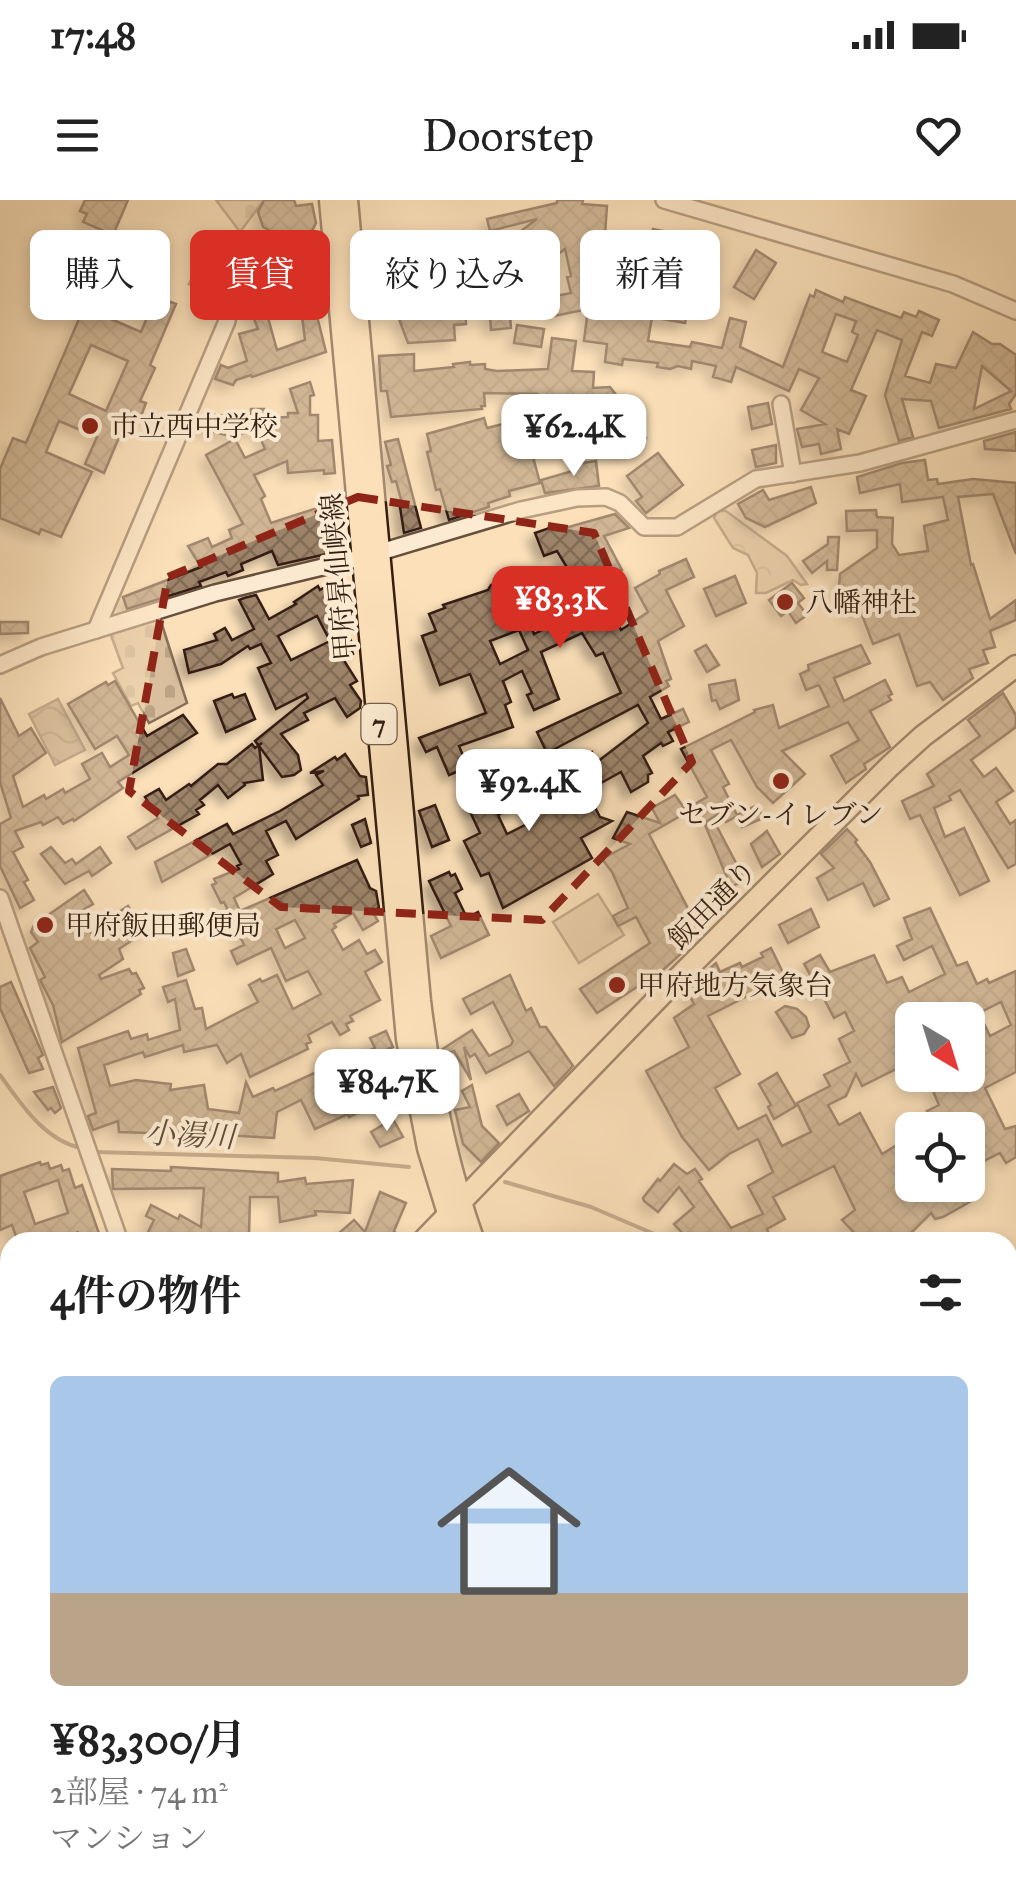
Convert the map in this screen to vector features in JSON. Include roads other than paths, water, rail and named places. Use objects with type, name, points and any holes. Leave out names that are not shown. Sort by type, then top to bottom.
[{"type":"main road","name":"甲府昇仙峡線","points":[[330,200],[422,1020],[456,1232]]},
{"type":"main road","name":"甲府昇仙峡線","points":[[347,200],[371,554]]},
{"type":"main road","name":"飯田通り","points":[[432,1232],[890,766],[1016,666]]},
{"type":"main road","name":"甲府昇仙峡線","points":[[455,1210],[468,1232]]},
{"type":"street","points":[[664,200],[953,284],[1016,311]]},
{"type":"street","points":[[96,630],[227,321]]},
{"type":"street","points":[[781,404],[793,474]]},
{"type":"street","points":[[0,665],[41,647],[258,581],[371,554],[503,515],[578,498],[606,497],[620,503],[644,527],[677,527],[756,480],[860,463],[1016,420]]},
{"type":"street","points":[[0,898],[117,1232]]},
{"type":"water","points":[[58,699],[85,750],[55,765],[29,714]]},
{"type":"waterway","name":"小湯川","points":[[0,1075],[45,1129],[81,1148]]},
{"type":"waterway","name":"小湯川","points":[[95,1152],[315,1158],[409,1167]]},
{"type":"waterway","name":"小湯川","points":[[505,1182],[591,1207],[650,1232]]},
{"type":"place","name":"市立西中学校","points":[[90,426]]},
{"type":"place","name":"八幡神社","points":[[785,602]]},
{"type":"place","name":"セブン-イレブン","points":[[781,781]]},
{"type":"place","name":"甲府飯田郵便局","points":[[45,925]]},
{"type":"place","name":"甲府地方気象台","points":[[617,985]]}]
